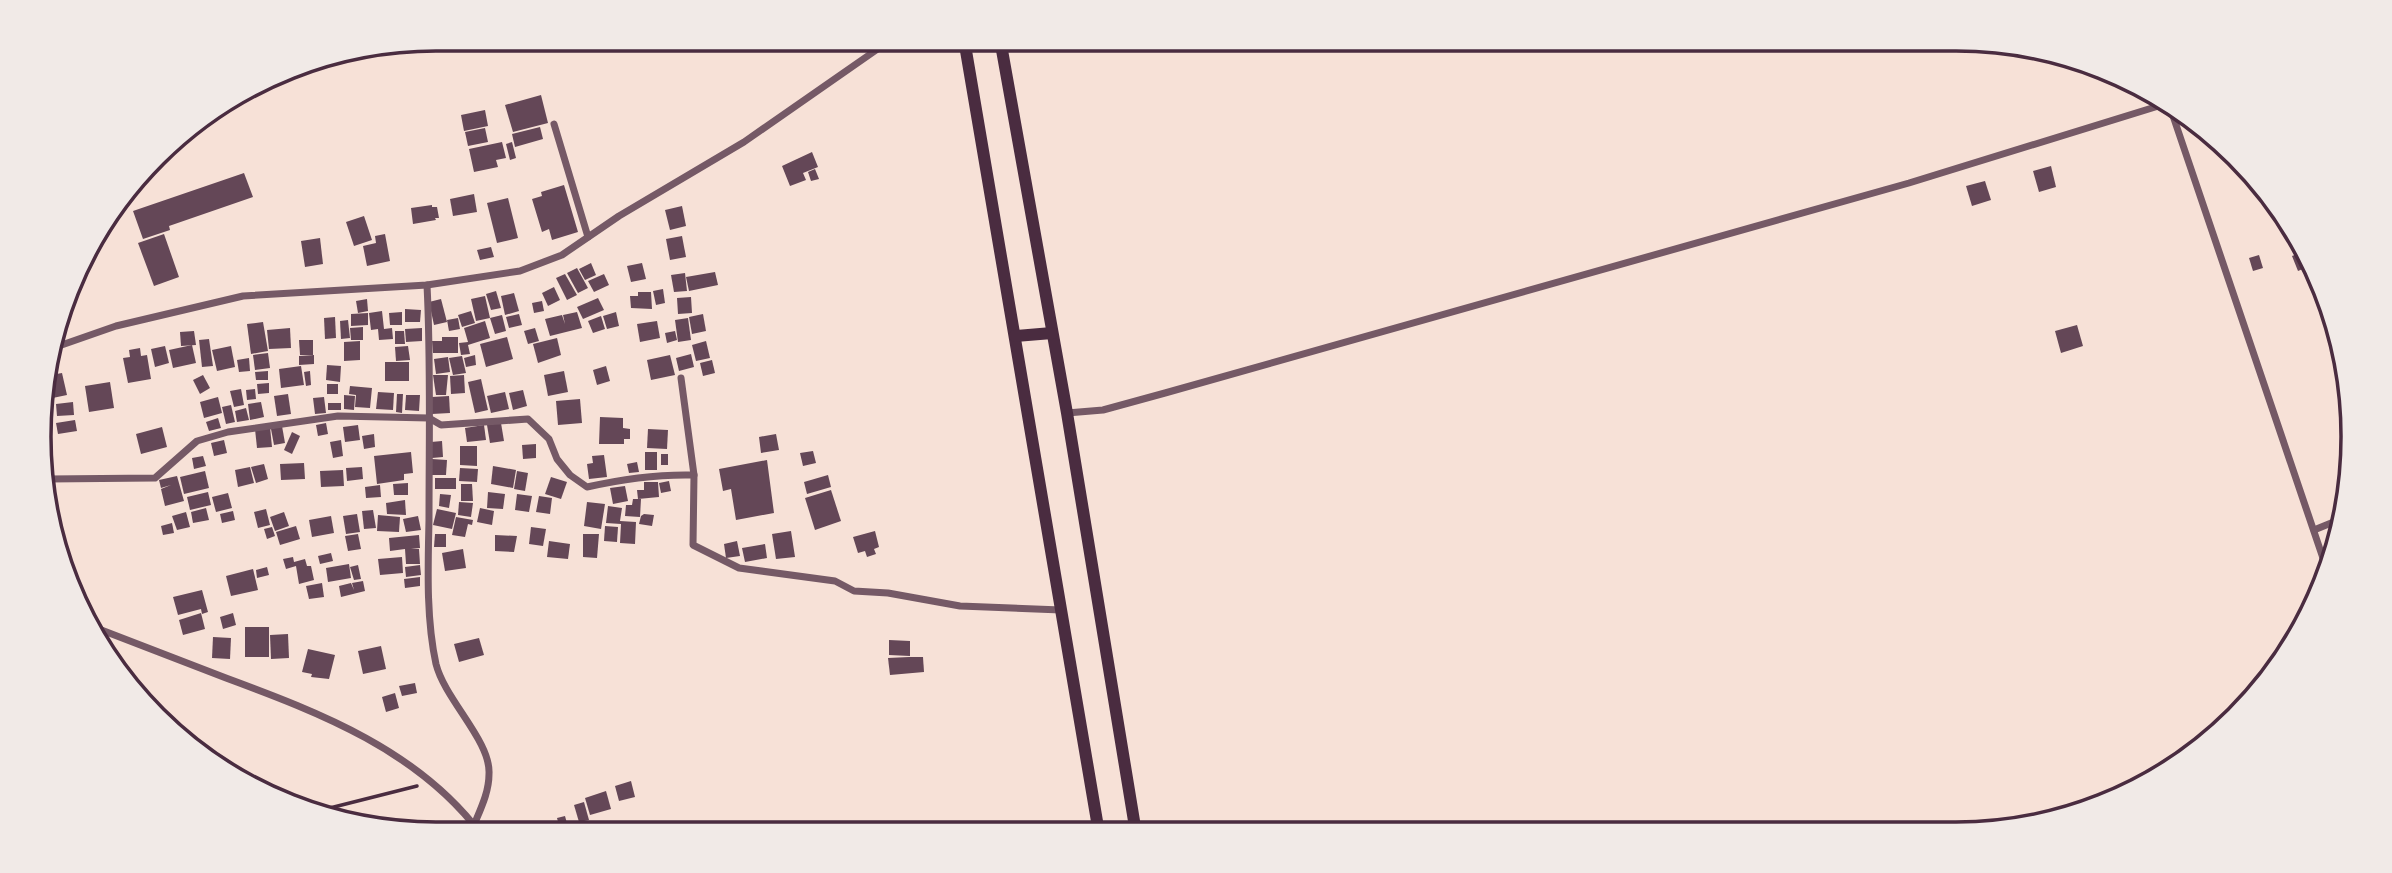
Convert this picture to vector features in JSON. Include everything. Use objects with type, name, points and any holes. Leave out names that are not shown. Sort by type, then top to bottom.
[{"type":"main road","points":[[966,51],[1097,822]]},
{"type":"main road","points":[[1002,51],[1067,413],[1134,822]]},
{"type":"main road","points":[[1015,336],[1052,333]]},
{"type":"street","points":[[62,345],[116,326],[243,296],[427,285],[520,271],[562,255],[619,216],[744,142],[874,51]]},
{"type":"street","points":[[1067,413],[1102,410],[1165,393],[1909,183],[2156,107]]},
{"type":"street","points":[[2174,119],[2322,556]]},
{"type":"street","points":[[554,124],[588,237]]},
{"type":"street","points":[[427,285],[430,340],[430,603],[434,650],[442,680],[489,764],[487,789],[475,822]]},
{"type":"street","points":[[681,378],[694,475],[693,545],[739,568],[835,581],[854,591],[888,593],[960,606],[1061,610]]},
{"type":"street","points":[[53,479],[155,478],[197,441],[270,424],[338,416],[429,418],[441,425],[528,419],[549,439],[557,459],[570,475],[587,487],[668,474],[694,475]]},
{"type":"street","points":[[2314,530],[2331,523]]},
{"type":"street","points":[[103,630],[295,703],[368,739],[433,782],[471,822]]},
{"type":"path","points":[[332,807],[433,782]]},
{"type":"building","points":[[541,95],[548,123],[513,132],[505,105]]},
{"type":"building","points":[[485,110],[488,126],[464,131],[461,115]]},
{"type":"building","points":[[540,127],[543,139],[515,147],[512,134]]},
{"type":"building","points":[[485,128],[488,142],[468,146],[465,132]]},
{"type":"building","points":[[502,142],[506,158],[496,160],[498,167],[474,172],[469,149]]},
{"type":"building","points":[[512,142],[516,158],[510,160],[506,144]]},
{"type":"building","points":[[812,152],[818,167],[803,173],[806,180],[790,186],[782,166]]},
{"type":"building","points":[[2051,166],[2056,187],[2039,192],[2033,171]]},
{"type":"building","points":[[815,169],[819,179],[811,181],[808,172]]},
{"type":"building","points":[[244,173],[253,197],[169,226],[170,230],[143,239],[133,211]]},
{"type":"building","points":[[1985,181],[1991,200],[1972,206],[1966,186]]},
{"type":"building","points":[[564,185],[578,232],[552,240],[549,229],[542,232],[532,199],[542,196],[541,192]]},
{"type":"building","points":[[474,194],[477,212],[453,216],[450,199]]},
{"type":"building","points":[[508,198],[518,238],[497,243],[487,203]]},
{"type":"building","points":[[432,205],[437,207],[439,218],[413,224],[411,208]]},
{"type":"building","points":[[682,206],[686,226],[670,230],[665,210]]},
{"type":"building","points":[[364,216],[372,240],[354,246],[346,222]]},
{"type":"building","points":[[164,234],[179,277],[154,286],[138,243]]},
{"type":"building","points":[[385,234],[390,261],[367,266],[363,246],[376,243],[375,236]]},
{"type":"building","points":[[682,236],[686,257],[670,260],[666,239]]},
{"type":"building","points":[[320,238],[323,264],[305,267],[301,241]]},
{"type":"building","points":[[491,247],[494,257],[480,260],[477,250]]},
{"type":"building","points":[[2259,255],[2263,268],[2253,271],[2249,258]]},
{"type":"building","points":[[2295,255],[2302,269],[2298,271],[2292,256]]},
{"type":"building","points":[[591,263],[596,275],[585,280],[579,269]]},
{"type":"building","points":[[642,263],[646,279],[631,282],[627,266]]},
{"type":"building","points":[[577,268],[588,288],[578,293],[567,273]]},
{"type":"building","points":[[715,272],[718,285],[689,291],[686,277]]},
{"type":"building","points":[[685,273],[687,291],[674,292],[671,275]]},
{"type":"building","points":[[565,274],[577,295],[567,300],[556,278]]},
{"type":"building","points":[[604,274],[609,285],[594,292],[588,281]]},
{"type":"building","points":[[554,287],[560,300],[548,306],[542,293]]},
{"type":"building","points":[[663,289],[665,303],[656,305],[653,291]]},
{"type":"building","points":[[496,291],[501,308],[491,310],[486,294]]},
{"type":"building","points":[[638,292],[651,292],[652,309],[631,308],[630,296],[638,296]]},
{"type":"building","points":[[514,293],[519,311],[505,315],[501,296]]},
{"type":"building","points":[[485,296],[490,318],[476,321],[471,299]]},
{"type":"building","points":[[691,297],[692,313],[678,314],[677,298]]},
{"type":"building","points":[[598,298],[604,310],[583,319],[577,307]]},
{"type":"building","points":[[367,299],[368,311],[358,313],[356,301]]},
{"type":"building","points":[[441,299],[447,322],[434,325],[429,302]]},
{"type":"building","points":[[542,301],[544,311],[534,313],[532,303]]},
{"type":"building","points":[[405,309],[421,310],[420,322],[405,322]]},
{"type":"building","points":[[382,311],[384,329],[392,328],[393,339],[379,340],[378,329],[371,330],[369,313]]},
{"type":"building","points":[[471,311],[475,323],[462,327],[458,315]]},
{"type":"building","points":[[402,312],[402,325],[390,325],[389,313]]},
{"type":"building","points":[[577,312],[582,328],[550,336],[545,319],[562,315],[565,324],[563,315]]},
{"type":"building","points":[[616,312],[619,326],[607,329],[603,316]]},
{"type":"building","points":[[368,313],[368,325],[351,326],[351,314]]},
{"type":"building","points":[[519,314],[522,325],[509,328],[506,317]]},
{"type":"building","points":[[703,314],[706,331],[692,334],[689,317]]},
{"type":"building","points":[[502,315],[506,331],[495,334],[490,318]]},
{"type":"building","points":[[601,316],[605,329],[593,333],[588,321]]},
{"type":"building","points":[[335,317],[336,338],[325,339],[324,318]]},
{"type":"building","points":[[458,318],[460,329],[449,331],[447,320]]},
{"type":"building","points":[[688,318],[691,340],[678,342],[675,320]]},
{"type":"building","points":[[348,320],[350,338],[341,339],[340,321]]},
{"type":"building","points":[[485,321],[490,338],[468,345],[470,354],[461,355],[459,343],[468,342],[464,328]]},
{"type":"building","points":[[657,321],[660,338],[640,342],[637,324]]},
{"type":"building","points":[[263,322],[268,351],[251,354],[247,324]]},
{"type":"building","points":[[2077,325],[2083,346],[2061,353],[2055,331]]},
{"type":"building","points":[[363,327],[363,340],[351,340],[350,328]]},
{"type":"building","points":[[290,328],[291,348],[269,349],[267,330]]},
{"type":"building","points":[[422,328],[422,341],[406,342],[405,329]]},
{"type":"building","points":[[535,328],[539,341],[528,344],[524,331]]},
{"type":"building","points":[[194,331],[196,345],[181,346],[180,332]]},
{"type":"building","points":[[395,331],[404,331],[405,344],[395,344]]},
{"type":"building","points":[[675,331],[677,340],[667,343],[665,333]]},
{"type":"building","points":[[442,337],[458,337],[458,353],[433,353],[432,341],[442,341]]},
{"type":"building","points":[[507,337],[513,359],[486,367],[480,344]]},
{"type":"building","points":[[557,338],[561,355],[538,363],[533,344]]},
{"type":"building","points":[[209,339],[213,366],[202,367],[199,340]]},
{"type":"building","points":[[299,340],[313,340],[313,355],[300,355]]},
{"type":"building","points":[[360,341],[360,360],[344,361],[344,342]]},
{"type":"building","points":[[706,341],[710,358],[696,361],[692,345]]},
{"type":"building","points":[[192,345],[196,363],[173,368],[169,350]]},
{"type":"building","points":[[165,346],[169,363],[155,367],[151,349]]},
{"type":"building","points":[[231,346],[235,367],[217,371],[212,350]]},
{"type":"building","points":[[408,346],[410,360],[396,361],[395,347]]},
{"type":"building","points":[[140,348],[141,356],[147,355],[151,379],[128,383],[123,358],[130,357],[129,350]]},
{"type":"building","points":[[268,353],[270,368],[255,370],[253,355]]},
{"type":"building","points":[[691,354],[694,367],[679,371],[676,358]]},
{"type":"building","points":[[314,355],[314,364],[299,365],[299,356]]},
{"type":"building","points":[[475,355],[476,365],[466,367],[464,358]]},
{"type":"building","points":[[670,355],[675,375],[651,380],[647,360]]},
{"type":"building","points":[[462,356],[466,373],[453,375],[449,358]]},
{"type":"building","points":[[448,357],[450,372],[436,374],[434,359]]},
{"type":"building","points":[[249,358],[250,371],[239,372],[237,360]]},
{"type":"building","points":[[712,360],[715,373],[703,376],[700,363]]},
{"type":"building","points":[[385,362],[409,362],[409,381],[385,381]]},
{"type":"building","points":[[327,365],[341,366],[340,382],[326,380]]},
{"type":"building","points":[[301,366],[304,385],[281,388],[279,369]]},
{"type":"building","points":[[606,366],[610,381],[597,385],[593,370]]},
{"type":"building","points":[[268,371],[268,380],[256,380],[255,372]]},
{"type":"building","points":[[310,371],[311,385],[306,386],[304,372]]},
{"type":"building","points":[[564,371],[568,392],[548,396],[544,375]]},
{"type":"building","points":[[62,373],[67,395],[53,398],[54,386],[56,374]]},
{"type":"building","points":[[203,375],[210,388],[200,394],[193,380]]},
{"type":"building","points":[[433,375],[448,375],[446,395],[436,395]]},
{"type":"building","points":[[464,375],[465,393],[451,394],[450,376]]},
{"type":"building","points":[[481,379],[488,410],[475,413],[468,382]]},
{"type":"building","points":[[110,382],[114,408],[89,412],[85,386]]},
{"type":"building","points":[[269,383],[269,393],[258,394],[257,384]]},
{"type":"building","points":[[327,384],[338,384],[338,394],[327,394]]},
{"type":"building","points":[[350,386],[372,388],[370,408],[355,407],[356,395],[349,394]]},
{"type":"building","points":[[241,389],[244,405],[234,407],[230,391]]},
{"type":"building","points":[[255,389],[256,399],[247,400],[246,390]]},
{"type":"building","points":[[523,390],[527,406],[513,410],[509,393]]},
{"type":"building","points":[[378,392],[394,393],[393,410],[376,409]]},
{"type":"building","points":[[505,392],[509,409],[491,413],[487,396]]},
{"type":"building","points":[[288,394],[291,414],[277,416],[274,396]]},
{"type":"building","points":[[397,394],[403,394],[402,413],[396,412]]},
{"type":"building","points":[[344,395],[355,396],[354,410],[344,409]]},
{"type":"building","points":[[406,395],[420,395],[419,411],[405,410]]},
{"type":"building","points":[[449,396],[450,413],[432,414],[432,397]]},
{"type":"building","points":[[218,397],[222,413],[204,418],[200,402]]},
{"type":"building","points":[[324,397],[326,413],[315,414],[313,398]]},
{"type":"building","points":[[580,399],[582,423],[558,425],[556,401]]},
{"type":"building","points":[[73,402],[74,415],[57,416],[56,404]]},
{"type":"building","points":[[261,402],[264,417],[250,420],[248,404]]},
{"type":"building","points":[[328,403],[341,403],[341,410],[328,410]]},
{"type":"building","points":[[231,405],[235,422],[226,424],[222,407]]},
{"type":"building","points":[[246,408],[249,420],[237,422],[235,411]]},
{"type":"building","points":[[600,417],[623,418],[623,428],[630,429],[630,439],[624,439],[624,444],[599,444]]},
{"type":"building","points":[[218,418],[221,428],[209,431],[206,422]]},
{"type":"building","points":[[75,420],[77,431],[58,434],[56,423]]},
{"type":"building","points":[[326,423],[328,434],[318,436],[316,425]]},
{"type":"building","points":[[501,423],[504,441],[490,443],[487,425]]},
{"type":"building","points":[[358,425],[360,440],[345,442],[343,427]]},
{"type":"building","points":[[484,425],[486,440],[467,442],[465,428]]},
{"type":"building","points":[[282,426],[285,443],[274,445],[271,429]]},
{"type":"building","points":[[162,427],[167,447],[141,454],[136,434]]},
{"type":"building","points":[[270,427],[272,447],[257,448],[255,429]]},
{"type":"building","points":[[648,429],[668,430],[667,449],[647,448]]},
{"type":"building","points":[[292,432],[300,436],[292,454],[284,450]]},
{"type":"building","points":[[374,434],[375,447],[364,449],[362,436]]},
{"type":"building","points":[[776,434],[779,450],[761,453],[759,437]]},
{"type":"building","points":[[224,440],[227,453],[214,456],[211,443]]},
{"type":"building","points":[[341,440],[343,456],[333,458],[330,442]]},
{"type":"building","points":[[442,441],[443,457],[432,458],[431,442]]},
{"type":"building","points":[[536,444],[536,458],[523,459],[522,445]]},
{"type":"building","points":[[460,446],[477,446],[477,466],[460,465]]},
{"type":"building","points":[[813,451],[816,463],[803,466],[800,453]]},
{"type":"building","points":[[411,452],[413,473],[404,474],[404,480],[377,484],[374,456]]},
{"type":"building","points":[[645,452],[657,452],[657,470],[645,470]]},
{"type":"building","points":[[661,454],[668,454],[668,465],[661,465]]},
{"type":"building","points":[[604,455],[607,477],[589,479],[587,464],[593,463],[592,456]]},
{"type":"building","points":[[203,456],[206,466],[194,469],[192,458]]},
{"type":"building","points":[[432,459],[447,460],[446,475],[432,475]]},
{"type":"building","points":[[767,460],[774,513],[736,520],[731,489],[723,491],[719,469]]},
{"type":"building","points":[[637,462],[639,472],[629,473],[627,464]]},
{"type":"building","points":[[304,463],[305,479],[281,480],[280,464]]},
{"type":"building","points":[[264,464],[268,479],[256,483],[251,467]]},
{"type":"building","points":[[493,466],[516,470],[513,488],[491,484]]},
{"type":"building","points":[[250,467],[254,483],[238,487],[235,470]]},
{"type":"building","points":[[362,467],[363,479],[347,481],[346,468]]},
{"type":"building","points":[[460,468],[478,469],[477,482],[459,481]]},
{"type":"building","points":[[343,470],[344,486],[321,487],[320,471]]},
{"type":"building","points":[[205,471],[209,488],[184,494],[180,477]]},
{"type":"building","points":[[517,471],[528,473],[525,491],[514,489]]},
{"type":"building","points":[[828,475],[831,487],[807,494],[804,482]]},
{"type":"building","points":[[177,476],[184,501],[165,506],[161,489],[171,485],[161,488],[159,480]]},
{"type":"building","points":[[551,477],[567,482],[561,499],[545,494]]},
{"type":"building","points":[[435,478],[456,478],[456,489],[435,489]]},
{"type":"building","points":[[669,481],[671,491],[661,493],[659,483]]},
{"type":"building","points":[[644,482],[658,482],[659,497],[638,499],[637,490],[644,490]]},
{"type":"building","points":[[408,483],[408,495],[394,495],[393,484]]},
{"type":"building","points":[[461,484],[472,484],[473,501],[461,501]]},
{"type":"building","points":[[380,485],[381,497],[366,498],[365,487]]},
{"type":"building","points":[[625,486],[628,501],[613,504],[610,488]]},
{"type":"building","points":[[831,490],[841,521],[815,530],[805,498]]},
{"type":"building","points":[[208,492],[211,505],[190,510],[187,497]]},
{"type":"building","points":[[488,492],[505,494],[503,509],[487,508]]},
{"type":"building","points":[[228,493],[232,508],[216,512],[212,497]]},
{"type":"building","points":[[440,494],[451,495],[449,508],[439,506]]},
{"type":"building","points":[[517,494],[532,496],[529,512],[515,510]]},
{"type":"building","points":[[539,496],[552,498],[550,514],[536,512]]},
{"type":"building","points":[[633,499],[641,499],[640,517],[625,516],[626,505],[632,505]]},
{"type":"building","points":[[405,500],[406,515],[387,514],[386,503]]},
{"type":"building","points":[[459,502],[473,503],[471,517],[458,515]]},
{"type":"building","points":[[587,502],[605,504],[601,529],[584,526]]},
{"type":"building","points":[[608,506],[622,508],[620,521],[636,522],[635,544],[620,543],[621,524],[606,523]]},
{"type":"building","points":[[206,508],[209,520],[193,523],[191,512]]},
{"type":"building","points":[[480,508],[494,511],[492,525],[477,522]]},
{"type":"building","points":[[266,509],[270,525],[258,528],[254,512]]},
{"type":"building","points":[[437,509],[456,513],[452,529],[433,525]]},
{"type":"building","points":[[373,510],[376,528],[364,529],[362,511]]},
{"type":"building","points":[[233,511],[235,520],[222,523],[220,514]]},
{"type":"building","points":[[186,512],[190,527],[177,530],[172,516]]},
{"type":"building","points":[[284,512],[289,526],[275,531],[270,517]]},
{"type":"building","points":[[357,514],[360,532],[346,534],[343,516]]},
{"type":"building","points":[[644,514],[654,515],[652,526],[639,524]]},
{"type":"building","points":[[378,515],[400,517],[399,532],[377,531]]},
{"type":"building","points":[[331,516],[334,533],[312,537],[309,520]]},
{"type":"building","points":[[418,516],[421,530],[406,532],[403,519]]},
{"type":"building","points":[[456,517],[473,520],[472,525],[468,524],[465,537],[452,535]]},
{"type":"building","points":[[172,523],[174,533],[163,535],[161,526]]},
{"type":"building","points":[[296,526],[300,539],[280,545],[276,532]]},
{"type":"building","points":[[605,526],[618,527],[617,542],[604,541]]},
{"type":"building","points":[[272,527],[275,536],[267,539],[264,529]]},
{"type":"building","points":[[531,527],[546,529],[543,546],[529,544]]},
{"type":"building","points":[[791,531],[795,557],[776,559],[772,534]]},
{"type":"building","points":[[875,531],[879,547],[874,549],[876,554],[867,557],[865,551],[858,553],[853,537]]},
{"type":"building","points":[[358,534],[361,549],[348,551],[345,536]]},
{"type":"building","points":[[435,534],[446,534],[446,547],[434,547]]},
{"type":"building","points":[[583,534],[599,534],[597,558],[583,557]]},
{"type":"building","points":[[419,535],[420,548],[411,549],[419,549],[420,564],[406,564],[405,549],[390,551],[389,538]]},
{"type":"building","points":[[495,535],[517,536],[514,552],[495,551]]},
{"type":"building","points":[[549,541],[570,544],[568,559],[547,557]]},
{"type":"building","points":[[737,541],[740,556],[726,558],[724,544]]},
{"type":"building","points":[[765,544],[767,558],[745,562],[742,548]]},
{"type":"building","points":[[463,549],[466,568],[445,571],[442,553]]},
{"type":"building","points":[[331,553],[333,561],[320,564],[318,556]]},
{"type":"building","points":[[293,557],[294,562],[305,559],[307,566],[311,566],[314,580],[299,584],[296,566],[286,569],[283,559]]},
{"type":"building","points":[[402,557],[403,573],[380,575],[378,559]]},
{"type":"building","points":[[349,564],[351,578],[328,582],[326,568]]},
{"type":"building","points":[[358,565],[361,579],[354,580],[350,567]]},
{"type":"building","points":[[420,565],[421,575],[406,577],[405,567]]},
{"type":"building","points":[[267,567],[269,575],[257,578],[256,570]]},
{"type":"building","points":[[253,569],[258,590],[231,596],[226,576]]},
{"type":"building","points":[[420,577],[420,586],[405,588],[404,579]]},
{"type":"building","points":[[363,581],[365,591],[341,597],[339,586],[351,583],[354,590],[352,583]]},
{"type":"building","points":[[322,583],[324,597],[309,599],[306,586]]},
{"type":"building","points":[[202,590],[208,612],[202,614],[201,609],[178,615],[173,597]]},
{"type":"building","points":[[201,613],[205,629],[183,635],[179,620]]},
{"type":"building","points":[[233,613],[236,625],[223,629],[220,617]]},
{"type":"building","points":[[245,627],[269,627],[269,657],[245,657]]},
{"type":"building","points":[[288,634],[289,658],[271,659],[270,635]]},
{"type":"building","points":[[213,637],[231,638],[230,659],[212,658]]},
{"type":"building","points":[[479,638],[484,655],[459,662],[454,644]]},
{"type":"building","points":[[889,640],[910,641],[910,656],[889,655]]},
{"type":"building","points":[[381,646],[386,669],[363,674],[358,651]]},
{"type":"building","points":[[308,649],[335,655],[329,679],[311,677],[312,674],[302,672]]},
{"type":"building","points":[[923,657],[924,672],[890,675],[888,658]]},
{"type":"building","points":[[415,683],[417,693],[402,696],[399,686]]},
{"type":"building","points":[[395,693],[399,708],[386,712],[382,697]]},
{"type":"building","points":[[631,781],[635,797],[619,801],[615,786]]},
{"type":"building","points":[[606,791],[611,809],[590,815],[585,798]]},
{"type":"building","points":[[584,802],[589,820],[579,822],[574,805]]},
{"type":"building","points":[[565,816],[567,822],[558,822],[557,818]]}]
